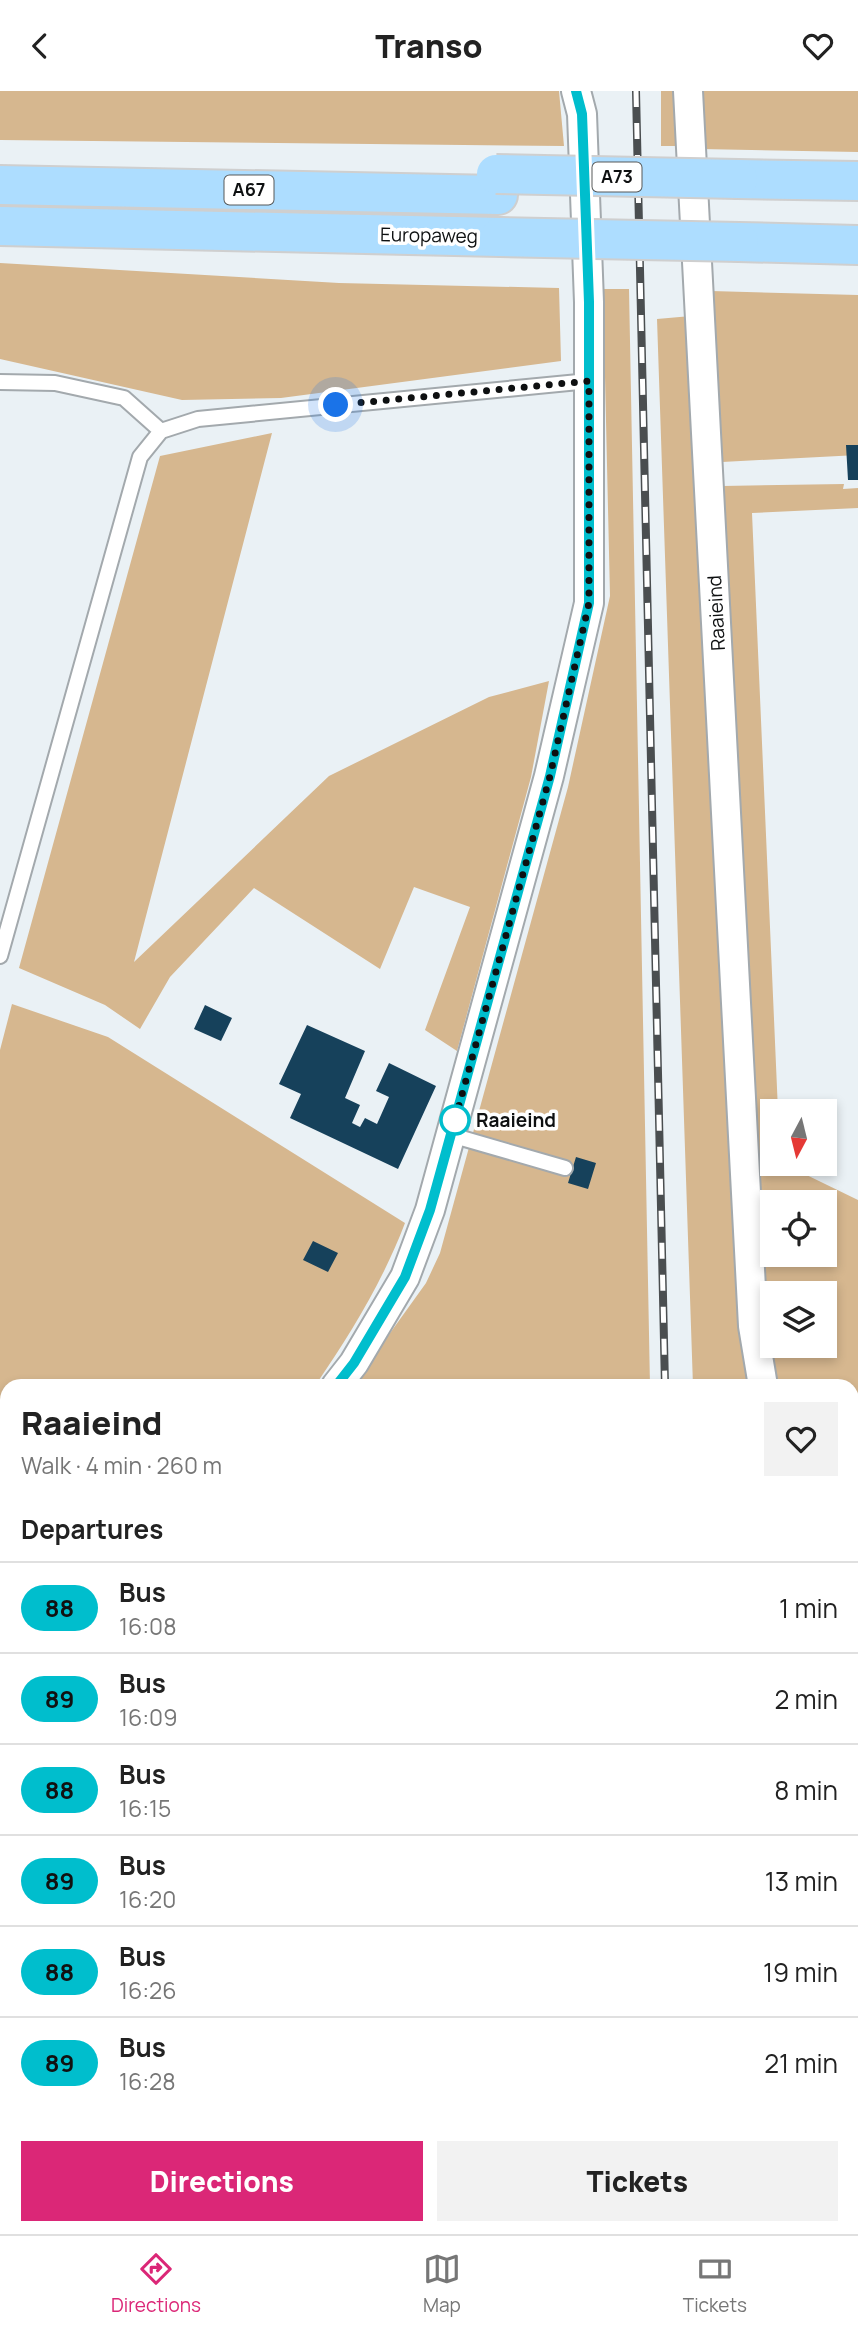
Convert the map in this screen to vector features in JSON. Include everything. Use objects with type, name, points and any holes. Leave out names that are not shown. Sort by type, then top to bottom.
[{"type":"highway","points":[[0,164],[497,185]]},
{"type":"highway","points":[[739,189],[858,181]]},
{"type":"highway","name":"A67","points":[[0,185],[497,185],[739,189],[858,202]]},
{"type":"highway","name":"Europaweg","points":[[0,226],[858,245]]},
{"type":"street","points":[[341,1379],[354,1363],[405,1277],[430,1210],[550,776],[589,603],[589,302],[582,114],[576,91]]},
{"type":"street","name":"Raaieind","points":[[688,91],[753,1326],[762,1379]]},
{"type":"lane","points":[[0,956],[140,457],[161,431],[198,419],[589,381]]},
{"type":"lane","points":[[0,382],[55,383],[124,398],[161,431]]},
{"type":"lane","points":[[451,1135],[565,1168]]},
{"type":"shaded area","points":[[0,91],[559,91],[564,146],[0,140]]},
{"type":"shaded area","points":[[661,91],[682,91],[679,146],[661,146]]},
{"type":"shaded area","points":[[700,91],[858,91],[858,152],[701,149]]},
{"type":"shaded area","points":[[0,263],[339,283],[559,288],[561,361],[281,398],[182,400],[0,359]]},
{"type":"shaded area","points":[[603,289],[629,289],[650,1379],[357,1379],[426,1283],[440,1253],[568,787],[610,596]]},
{"type":"shaded area","points":[[711,291],[858,295],[858,455],[722,462]]},
{"type":"shaded area","points":[[691,316],[751,1379],[693,1379],[657,319]]},
{"type":"shaded area","points":[[272,433],[134,962],[329,776],[489,697],[549,681],[531,777],[457,1051],[425,1030],[470,907],[414,887],[380,969],[254,888],[170,977],[140,1029],[105,1005],[19,968],[160,456]]},
{"type":"shaded area","points":[[844,484],[843,489],[858,488],[858,508],[752,513],[777,1099],[760,1099],[760,1176],[809,1176],[858,1200],[858,1379],[771,1379],[770,1358],[837,1358],[837,1281],[766,1281],[765,1267],[837,1267],[837,1190],[761,1190],[723,486]]},
{"type":"shaded area","points":[[12,1004],[108,1037],[405,1223],[365,1307],[320,1379],[0,1379],[0,1050]]},
{"type":"building","points":[[846,445],[858,445],[858,480],[848,480]]},
{"type":"building","points":[[205,1005],[232,1018],[221,1041],[194,1029]]},
{"type":"building","points":[[307,1025],[365,1051],[345,1098],[360,1105],[352,1123],[360,1127],[365,1118],[377,1124],[389,1097],[376,1091],[389,1063],[436,1086],[398,1169],[290,1118],[301,1094],[279,1084]]},
{"type":"building","points":[[576,1157],[596,1163],[588,1189],[568,1183]]},
{"type":"building","points":[[313,1241],[338,1253],[328,1272],[303,1260]]},
{"type":"railway","points":[[636,91],[665,1379]]},
{"type":"bus line","name":"88","points":[[341,1379],[354,1363],[405,1277],[430,1210],[550,776],[589,603],[589,302],[582,114],[576,91]]},
{"type":"place","name":"Raaieind","points":[[455,1120]]},
{"type":"route","points":[[336,405],[589,381],[589,603],[550,776],[455,1120]]}]
